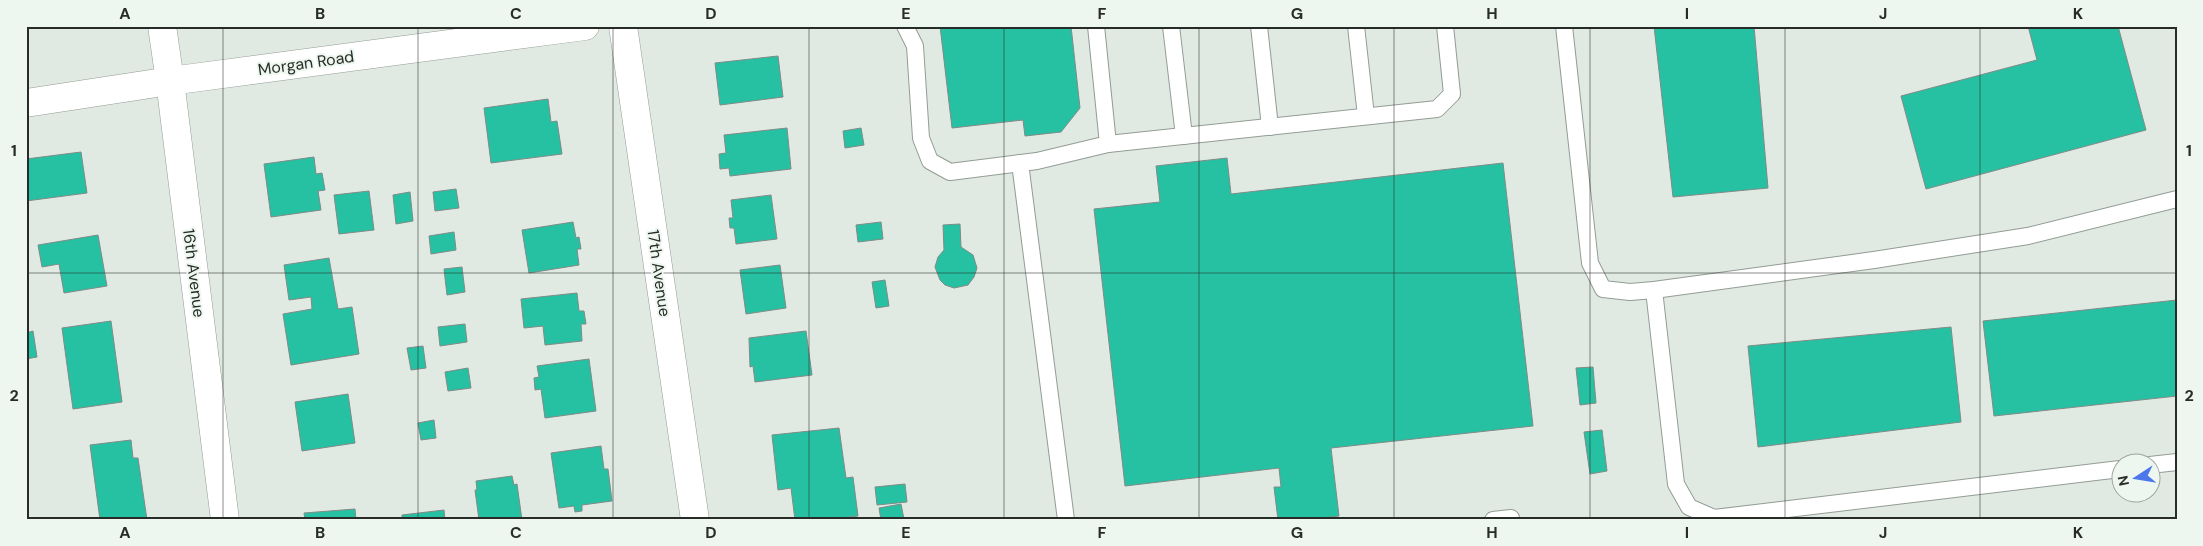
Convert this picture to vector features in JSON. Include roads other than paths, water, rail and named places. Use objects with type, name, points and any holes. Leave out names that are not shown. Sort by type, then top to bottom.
[{"type":"street","name":"16th Avenue","points":[[162,26],[225,520]]},
{"type":"street","name":"Morgan Road","points":[[26,103],[586,26]]},
{"type":"street","name":"17th Avenue","points":[[624,26],[695,520]]},
{"type":"lane","points":[[905,26],[914,46],[921,138],[930,161],[950,172],[1020,163],[1108,144],[1437,109],[1452,94],[1445,26]]},
{"type":"lane","points":[[1096,26],[1108,144]]},
{"type":"lane","points":[[1172,26],[1184,136]]},
{"type":"lane","points":[[1259,26],[1270,127]]},
{"type":"lane","points":[[1356,26],[1366,116]]},
{"type":"lane","points":[[1564,26],[1590,263],[1603,289],[1630,292],[1654,290],[1874,260],[2028,236],[2177,199]]},
{"type":"lane","points":[[1020,163],[1066,520]]},
{"type":"lane","points":[[1654,290],[1676,484],[1689,507],[1714,518],[2110,470]]},
{"type":"lane","points":[[2160,464],[2177,462]]},
{"type":"lane","points":[[1494,520],[1511,518]]}]
